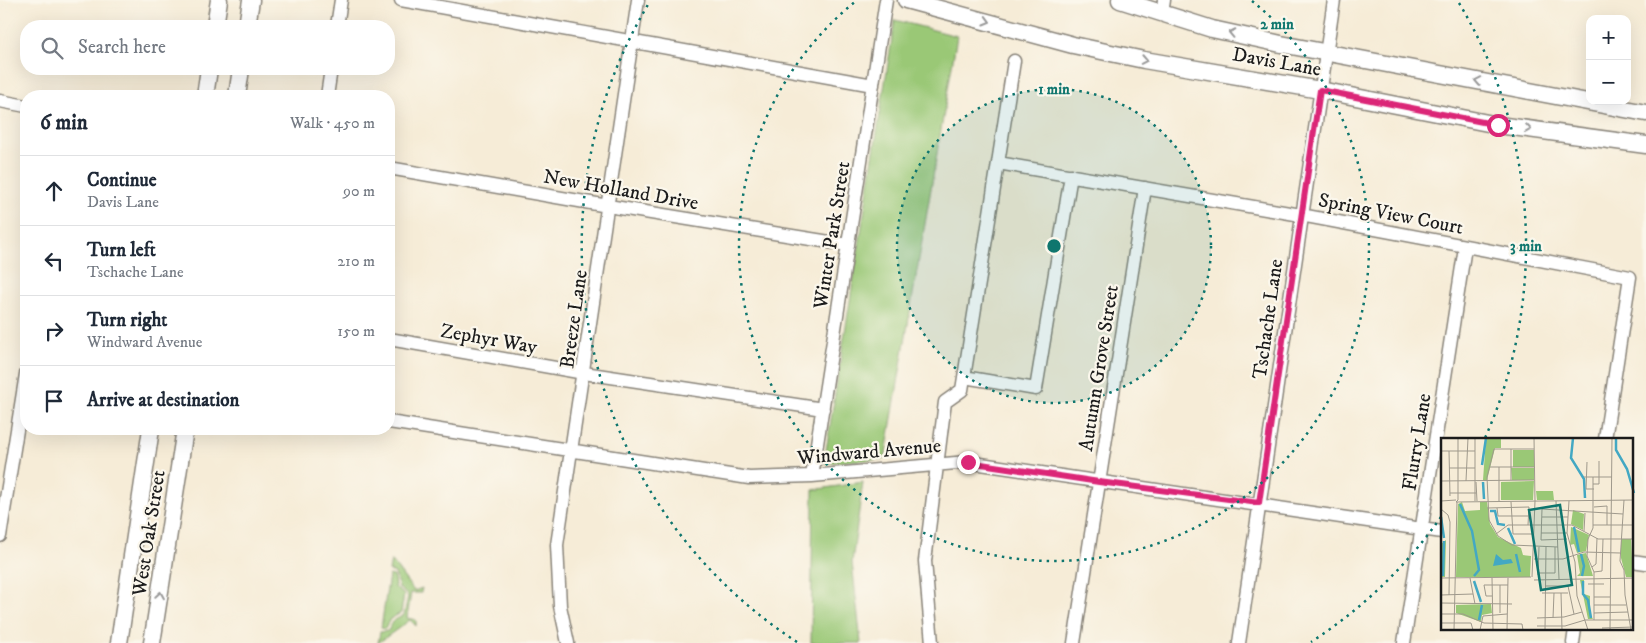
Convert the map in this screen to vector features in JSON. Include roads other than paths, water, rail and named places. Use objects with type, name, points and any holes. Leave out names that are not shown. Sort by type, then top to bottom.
[{"type":"main road","points":[[216,20],[219,0]]},
{"type":"main road","points":[[248,20],[251,0]]},
{"type":"main road","name":"Davis Lane","points":[[906,0],[1073,46],[1144,60],[1320,90],[1498,125],[1646,145]]},
{"type":"main road","name":"Davis Lane","points":[[1120,0],[1163,7],[1212,29],[1646,113]]},
{"type":"main road","points":[[206,90],[208,75]]},
{"type":"main road","points":[[238,90],[240,75]]},
{"type":"main road","name":"West Oak Street","points":[[119,643],[150,435]]},
{"type":"main road","name":"West Oak Street","points":[[152,643],[184,435]]},
{"type":"street","points":[[339,20],[341,0]]},
{"type":"street","points":[[400,0],[873,85]]},
{"type":"street","name":"Breeze Lane","points":[[568,643],[560,606],[557,545],[638,0]]},
{"type":"street","name":"Winter Park Street","points":[[812,476],[886,0]]},
{"type":"street","name":"Tschache Lane","points":[[1239,643],[1334,0]]},
{"type":"street","points":[[932,643],[925,561],[945,402],[962,390],[1014,61]]},
{"type":"street","points":[[328,90],[330,75]]},
{"type":"street","points":[[0,101],[20,105]]},
{"type":"street","name":"Spring View Court","points":[[998,163],[1301,215],[1630,277],[1605,438]]},
{"type":"street","name":"New Holland Drive","points":[[395,169],[848,245]]},
{"type":"street","points":[[964,377],[1036,389],[1071,175]]},
{"type":"street","name":"Autumn Grove Street","points":[[1074,643],[1145,188]]},
{"type":"street","name":"Flurry Lane","points":[[1404,643],[1464,247]]},
{"type":"street","name":"Zephyr Way","points":[[395,340],[584,373],[823,409]]},
{"type":"street","points":[[0,536],[20,411]]},
{"type":"street","name":"Windward Avenue","points":[[395,423],[749,478],[812,476],[968,462],[1099,482],[1259,503],[1441,532]]},
{"type":"street","points":[[1573,643],[1575,630]]}]
